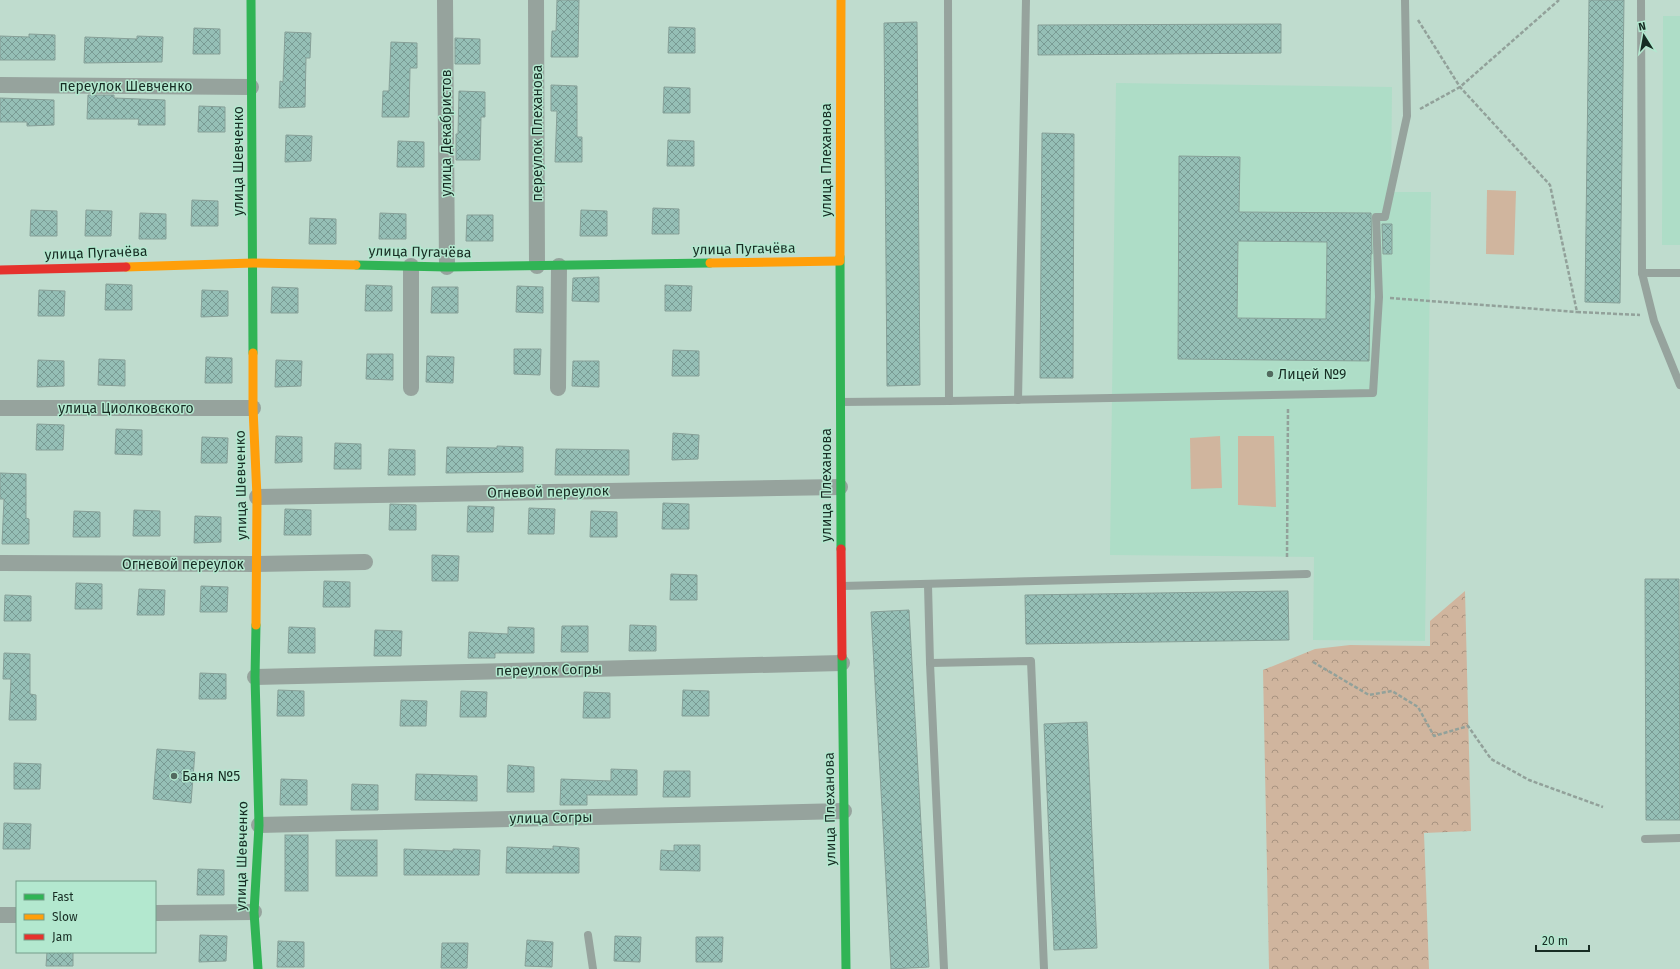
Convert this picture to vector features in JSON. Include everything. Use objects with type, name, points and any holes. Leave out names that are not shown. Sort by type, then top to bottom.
[{"type":"street","name":"улица Шевченко","points":[[251,0],[253,408],[257,497],[255,677],[259,825],[254,912],[258,969]]},
{"type":"street","name":"улица Декабристов","points":[[445,0],[447,267]]},
{"type":"street","name":"переулок Плеханова","points":[[536,0],[537,266]]},
{"type":"street","name":"улица Плеханова","points":[[841,0],[840,487],[846,969]]},
{"type":"street","name":"переулок Шевченко","points":[[0,85],[252,87]]},
{"type":"street","name":"улица Пугачёва","points":[[0,270],[253,263],[447,267],[840,261]]},
{"type":"street","points":[[410,388],[411,266]]},
{"type":"street","points":[[558,388],[559,266]]},
{"type":"street","name":"улица Циолковского","points":[[0,408],[253,408]]},
{"type":"street","name":"Огневой переулок","points":[[257,497],[840,487]]},
{"type":"street","name":"Огневой переулок","points":[[0,563],[256,564],[365,562]]},
{"type":"street","name":"переулок Согры","points":[[255,677],[842,663]]},
{"type":"street","name":"улица Согры","points":[[259,825],[844,811]]},
{"type":"street","points":[[156,913],[254,912]]},
{"type":"street","points":[[0,916],[16,915]]},
{"type":"lane","points":[[948,0],[949,401]]},
{"type":"lane","points":[[1018,400],[1026,0]]},
{"type":"lane","points":[[840,402],[1373,393],[1378,297],[1376,217],[1385,217],[1407,116],[1405,0]]},
{"type":"lane","points":[[1641,0],[1642,273],[1652,315],[1680,385]]},
{"type":"lane","points":[[1642,273],[1680,273]]},
{"type":"lane","points":[[841,586],[928,585],[1307,574]]},
{"type":"lane","points":[[928,585],[930,663],[944,969]]},
{"type":"lane","points":[[930,663],[1031,661],[1044,969]]},
{"type":"lane","points":[[1645,839],[1680,838]]},
{"type":"lane","points":[[588,934],[593,969]]},
{"type":"path","points":[[1407,116],[1460,87],[1559,0]]},
{"type":"path","points":[[1414,13],[1460,87],[1550,185],[1577,312]]},
{"type":"path","points":[[1408,299],[1577,312],[1652,315]]},
{"type":"path","points":[[1287,557],[1288,394]]},
{"type":"path","points":[[1312,662],[1369,695],[1392,691],[1418,707],[1434,736],[1468,726],[1491,759],[1528,780],[1603,807]]},
{"type":"shaded area","points":[[1663,16],[1680,16],[1680,245],[1662,245]]},
{"type":"shaded area","name":"Лицей №9","points":[[1116,83],[1392,87],[1391,192],[1431,192],[1425,641],[1313,640],[1314,557],[1110,555]]},
{"type":"green space","points":[[1487,190],[1516,191],[1514,255],[1486,254]]},
{"type":"green space","points":[[1220,436],[1222,488],[1191,489],[1190,438]]},
{"type":"green space","points":[[1238,436],[1274,436],[1276,507],[1238,505]]},
{"type":"green space","points":[[1465,591],[1471,831],[1424,833],[1429,969],[1269,969],[1263,670],[1315,649],[1350,645],[1430,646],[1430,621]]},
{"type":"building","points":[[557,0],[579,0],[578,57],[551,57],[552,31],[556,31]]},
{"type":"building","points":[[1589,0],[1624,0],[1620,303],[1585,302]]},
{"type":"building","points":[[917,22],[920,385],[887,386],[884,23]]},
{"type":"building","points":[[1281,24],[1281,53],[1038,55],[1038,25]]},
{"type":"building","points":[[669,27],[695,28],[695,53],[668,53]]},
{"type":"building","points":[[194,28],[220,29],[220,54],[193,54]]},
{"type":"building","points":[[285,32],[311,33],[310,58],[306,58],[305,107],[279,108],[280,81],[283,82]]},
{"type":"building","points":[[29,34],[55,35],[55,60],[0,60],[0,36],[29,37]]},
{"type":"building","points":[[137,36],[163,37],[162,62],[84,63],[85,37],[137,39]]},
{"type":"building","points":[[455,38],[480,39],[480,64],[455,64]]},
{"type":"building","points":[[391,42],[417,43],[417,68],[410,68],[409,117],[382,117],[383,91],[389,91]]},
{"type":"building","points":[[551,85],[577,86],[577,137],[582,137],[582,162],[555,162],[557,111],[551,111]]},
{"type":"building","points":[[664,87],[690,88],[690,113],[663,113]]},
{"type":"building","points":[[459,91],[485,92],[485,117],[481,117],[480,160],[456,160]]},
{"type":"building","points":[[88,95],[114,95],[114,98],[165,100],[165,125],[138,125],[139,119],[87,119]]},
{"type":"building","points":[[0,98],[54,100],[54,125],[27,126],[27,122],[0,122]]},
{"type":"building","points":[[199,106],[225,107],[225,132],[198,132]]},
{"type":"building","points":[[1042,133],[1074,134],[1073,378],[1040,378]]},
{"type":"building","points":[[286,135],[312,136],[311,161],[285,162]]},
{"type":"building","points":[[668,140],[694,141],[694,166],[667,166]]},
{"type":"building","points":[[398,141],[424,142],[424,167],[397,167]]},
{"type":"building","points":[[1179,156],[1240,157],[1239,212],[1371,213],[1372,254],[1369,361],[1178,359]],"holes":[[[1238,241],[1327,242],[1326,319],[1237,318]]]},
{"type":"building","points":[[192,200],[218,201],[218,226],[191,226]]},
{"type":"building","points":[[653,208],[679,209],[679,234],[652,234]]},
{"type":"building","points":[[31,210],[57,211],[57,236],[30,236]]},
{"type":"building","points":[[86,210],[112,211],[111,236],[85,236]]},
{"type":"building","points":[[581,210],[607,211],[607,236],[580,236]]},
{"type":"building","points":[[140,213],[166,214],[166,239],[139,239]]},
{"type":"building","points":[[380,213],[406,214],[406,239],[379,239]]},
{"type":"building","points":[[467,215],[493,215],[493,241],[466,241]]},
{"type":"building","points":[[310,218],[336,219],[336,244],[309,244]]},
{"type":"building","points":[[1382,224],[1392,224],[1392,254],[1383,254]]},
{"type":"building","points":[[599,277],[599,302],[572,301],[573,278]]},
{"type":"building","points":[[106,284],[132,285],[132,310],[105,310]]},
{"type":"building","points":[[366,285],[392,286],[392,311],[365,311]]},
{"type":"building","points":[[665,285],[692,286],[691,311],[665,311]]},
{"type":"building","points":[[517,286],[543,287],[543,313],[516,312]]},
{"type":"building","points":[[272,287],[298,288],[298,313],[271,313]]},
{"type":"building","points":[[432,287],[458,287],[458,313],[431,313]]},
{"type":"building","points":[[39,290],[65,291],[64,316],[38,316]]},
{"type":"building","points":[[202,290],[228,291],[228,316],[201,317]]},
{"type":"building","points":[[514,349],[541,349],[540,375],[514,374]]},
{"type":"building","points":[[673,350],[699,351],[699,376],[672,376]]},
{"type":"building","points":[[367,354],[393,354],[393,380],[366,379]]},
{"type":"building","points":[[427,356],[454,357],[453,383],[426,382]]},
{"type":"building","points":[[206,357],[232,358],[232,383],[205,383]]},
{"type":"building","points":[[99,359],[125,360],[125,386],[98,385]]},
{"type":"building","points":[[38,360],[64,361],[64,386],[37,387]]},
{"type":"building","points":[[276,360],[302,361],[301,386],[275,387]]},
{"type":"building","points":[[573,361],[599,361],[599,387],[572,386]]},
{"type":"building","points":[[37,424],[64,425],[63,450],[36,450]]},
{"type":"building","points":[[116,429],[142,430],[142,455],[115,454]]},
{"type":"building","points":[[673,433],[699,435],[698,459],[672,460]]},
{"type":"building","points":[[276,436],[302,437],[302,462],[275,463]]},
{"type":"building","points":[[202,437],[228,438],[227,463],[201,463]]},
{"type":"building","points":[[335,443],[361,444],[361,469],[334,469]]},
{"type":"building","points":[[497,446],[523,447],[523,472],[446,473],[447,447],[497,448]]},
{"type":"building","points":[[389,449],[415,450],[415,475],[388,475]]},
{"type":"building","points":[[556,449],[629,450],[629,475],[555,475]]},
{"type":"building","points":[[0,473],[26,474],[26,518],[29,519],[29,544],[2,544],[4,499],[0,499]]},
{"type":"building","points":[[663,503],[689,504],[689,529],[662,529]]},
{"type":"building","points":[[390,504],[416,505],[416,530],[389,530]]},
{"type":"building","points":[[468,506],[494,507],[493,532],[467,532]]},
{"type":"building","points":[[529,508],[555,509],[554,534],[528,534]]},
{"type":"building","points":[[285,509],[311,510],[311,535],[284,535]]},
{"type":"building","points":[[134,510],[160,511],[160,536],[133,536]]},
{"type":"building","points":[[74,511],[100,512],[100,537],[73,537]]},
{"type":"building","points":[[591,511],[617,512],[617,537],[590,537]]},
{"type":"building","points":[[195,516],[221,517],[221,542],[194,543]]},
{"type":"building","points":[[432,555],[459,556],[458,581],[432,581]]},
{"type":"building","points":[[671,574],[697,575],[697,600],[670,600]]},
{"type":"building","points":[[1645,579],[1679,579],[1680,820],[1646,820]]},
{"type":"building","points":[[324,581],[350,582],[350,607],[323,607]]},
{"type":"building","points":[[76,583],[102,584],[102,609],[75,609]]},
{"type":"building","points":[[201,586],[228,587],[227,612],[200,612]]},
{"type":"building","points":[[139,589],[165,590],[164,615],[137,615]]},
{"type":"building","points":[[1288,591],[1289,640],[1026,644],[1025,595]]},
{"type":"building","points":[[5,595],[31,596],[31,621],[4,621]]},
{"type":"building","points":[[909,610],[929,967],[891,969],[871,612]]},
{"type":"building","points":[[630,625],[656,626],[656,651],[629,651]]},
{"type":"building","points":[[562,626],[588,626],[588,652],[561,652]]},
{"type":"building","points":[[289,627],[315,628],[315,653],[288,653]]},
{"type":"building","points":[[508,627],[534,628],[534,653],[495,653],[495,658],[468,658],[469,632],[508,634]]},
{"type":"building","points":[[375,630],[402,631],[401,656],[374,656]]},
{"type":"building","points":[[4,653],[30,654],[30,694],[36,695],[36,720],[9,720],[11,679],[3,679]]},
{"type":"building","points":[[200,673],[226,674],[226,699],[199,699]]},
{"type":"building","points":[[278,690],[304,691],[304,716],[277,716]]},
{"type":"building","points":[[683,690],[709,691],[709,716],[682,716]]},
{"type":"building","points":[[461,691],[487,692],[486,717],[460,717]]},
{"type":"building","points":[[584,692],[610,693],[610,718],[583,718]]},
{"type":"building","points":[[401,700],[427,701],[426,726],[400,726]]},
{"type":"building","points":[[1087,722],[1097,948],[1054,950],[1044,724]]},
{"type":"building","name":"Баня №5","points":[[157,749],[195,752],[191,803],[153,799]]},
{"type":"building","points":[[14,763],[41,764],[40,789],[14,789]]},
{"type":"building","points":[[508,765],[534,767],[534,792],[507,792]]},
{"type":"building","points":[[611,769],[637,770],[637,795],[587,795],[587,805],[560,805],[561,779],[611,781]]},
{"type":"building","points":[[664,771],[690,771],[690,797],[663,797]]},
{"type":"building","points":[[416,774],[477,776],[477,801],[415,800]]},
{"type":"building","points":[[281,779],[307,780],[307,805],[280,805]]},
{"type":"building","points":[[352,784],[378,785],[378,810],[351,810]]},
{"type":"building","points":[[4,823],[31,824],[30,849],[3,849]]},
{"type":"building","points":[[285,835],[308,835],[308,891],[285,891]]},
{"type":"building","points":[[336,840],[377,840],[377,876],[336,876]]},
{"type":"building","points":[[674,845],[700,845],[700,871],[660,870],[661,850],[674,851]]},
{"type":"building","points":[[553,846],[579,848],[579,873],[506,873],[507,847],[553,849]]},
{"type":"building","points":[[404,849],[453,851],[453,849],[480,850],[479,875],[404,875]]},
{"type":"building","points":[[198,869],[224,870],[224,895],[197,895]]},
{"type":"building","points":[[200,935],[227,936],[226,961],[199,962]]},
{"type":"building","points":[[615,936],[641,937],[640,962],[614,961]]},
{"type":"building","points":[[696,937],[723,937],[722,962],[696,962]]},
{"type":"building","points":[[527,940],[553,942],[552,967],[525,966]]},
{"type":"building","points":[[278,941],[304,942],[304,967],[277,967]]},
{"type":"building","points":[[442,943],[468,943],[467,968],[441,968]]},
{"type":"building","points":[[47,953],[73,953],[73,966],[46,966]]},
{"type":"traffic: fast","points":[[251,0],[253,353]]},
{"type":"traffic: fast","points":[[840,257],[841,549]]},
{"type":"traffic: fast","points":[[356,265],[447,267],[710,263]]},
{"type":"traffic: fast","points":[[256,625],[255,677],[259,825],[254,912],[258,969]]},
{"type":"traffic: fast","points":[[842,656],[846,969]]},
{"type":"traffic: slow","points":[[840,257],[841,0]]},
{"type":"traffic: slow","points":[[710,263],[840,261]]},
{"type":"traffic: slow","points":[[126,267],[253,263],[356,265]]},
{"type":"traffic: slow","points":[[253,353],[253,408],[257,497],[256,625]]},
{"type":"traffic: jam","points":[[0,270],[126,267]]},
{"type":"traffic: jam","points":[[841,549],[842,656]]},
{"type":"place","name":"Лицей №9","points":[[1270,374]]},
{"type":"place","name":"Баня №5","points":[[174,776]]}]
